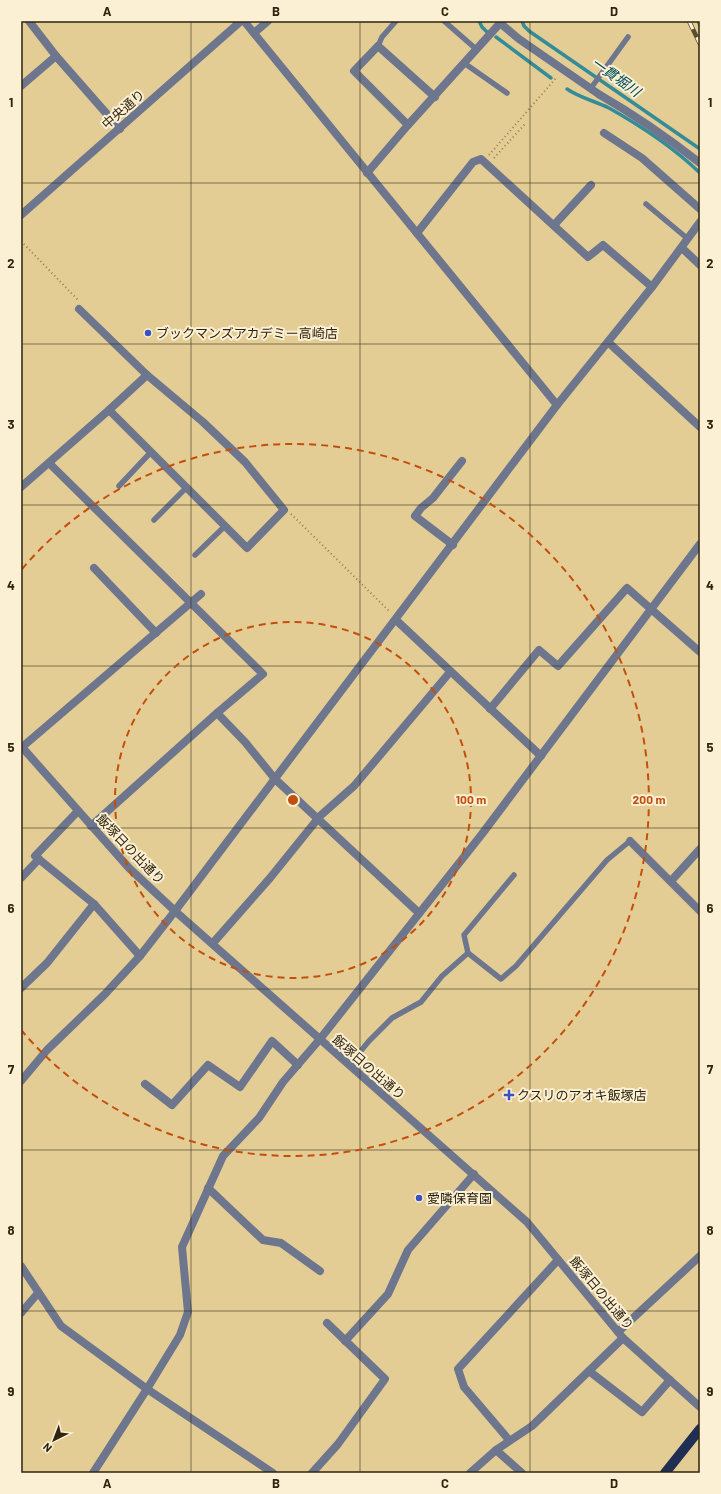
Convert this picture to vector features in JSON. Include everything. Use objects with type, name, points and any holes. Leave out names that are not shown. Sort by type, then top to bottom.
[{"type":"main road","points":[[665,1473],[700,1429]]},
{"type":"street","points":[[29,21],[56,56],[120,128]]},
{"type":"street","points":[[243,21],[557,405]]},
{"type":"street","name":"中央通り","points":[[21,215],[243,21]]},
{"type":"street","points":[[254,33],[268,21]]},
{"type":"street","points":[[367,173],[501,22],[563,70],[592,86],[600,95],[647,123],[700,163]]},
{"type":"street","points":[[408,125],[354,71],[378,46],[435,97]]},
{"type":"street","points":[[21,86],[56,56]]},
{"type":"street","points":[[604,133],[642,158],[700,209]]},
{"type":"street","points":[[417,233],[473,162],[481,159],[588,257],[603,245],[652,287]]},
{"type":"street","points":[[554,225],[591,186]]},
{"type":"street","points":[[21,1081],[47,1050],[105,994],[140,956],[396,620],[557,405],[652,287],[700,224]]},
{"type":"street","points":[[682,248],[700,265]]},
{"type":"street","points":[[79,309],[147,375],[203,422],[245,462],[284,510],[248,548],[109,410]]},
{"type":"street","points":[[608,342],[700,427]]},
{"type":"street","points":[[21,487],[147,375]]},
{"type":"street","points":[[452,545],[416,516],[421,508],[433,498],[462,461]]},
{"type":"street","points":[[49,463],[192,602],[263,674],[217,713],[91,826]]},
{"type":"street","points":[[93,1473],[180,1335],[188,1312],[182,1247],[223,1156],[259,1118],[283,1082],[320,1039],[482,834],[700,544]]},
{"type":"street","points":[[94,568],[156,633]]},
{"type":"street","points":[[490,708],[539,650],[558,666],[627,588],[700,652]]},
{"type":"street","points":[[21,747],[201,594]]},
{"type":"street","points":[[396,620],[541,756]]},
{"type":"street","points":[[213,943],[270,878],[318,819],[354,786],[450,672]]},
{"type":"street","points":[[217,713],[245,742],[275,779],[419,913]]},
{"type":"street","name":"飯塚日の出通り","points":[[21,747],[129,868],[175,911],[527,1222],[621,1335],[700,1407]]},
{"type":"street","points":[[78,810],[35,856],[94,904],[140,956]]},
{"type":"street","points":[[630,841],[700,911]]},
{"type":"street","points":[[671,881],[700,849]]},
{"type":"street","points":[[21,878],[39,860]]},
{"type":"street","points":[[21,988],[47,963],[94,904]]},
{"type":"street","points":[[144,1084],[172,1105],[208,1066],[240,1087],[272,1041],[298,1065]]},
{"type":"street","points":[[346,1341],[388,1294],[408,1250],[474,1174]]},
{"type":"street","points":[[208,1188],[263,1240],[281,1243],[320,1271]]},
{"type":"street","points":[[470,1473],[496,1450],[532,1426],[589,1371],[621,1335],[700,1256]]},
{"type":"street","points":[[510,1440],[464,1387],[458,1369],[558,1260]]},
{"type":"street","points":[[21,1266],[61,1326],[147,1389],[273,1473]]},
{"type":"street","points":[[21,1313],[38,1293]]},
{"type":"street","points":[[312,1473],[338,1444],[385,1379],[327,1323]]},
{"type":"street","points":[[589,1371],[642,1412],[670,1380]]},
{"type":"street","points":[[496,1450],[522,1473]]},
{"type":"lane","points":[[378,46],[382,37],[396,21]]},
{"type":"lane","points":[[444,21],[476,50]]},
{"type":"lane","points":[[592,86],[628,37]]},
{"type":"lane","points":[[464,63],[507,93]]},
{"type":"lane","points":[[646,204],[688,239]]},
{"type":"lane","points":[[119,486],[151,452]]},
{"type":"lane","points":[[154,520],[187,487]]},
{"type":"lane","points":[[195,555],[225,526]]},
{"type":"lane","points":[[514,875],[464,935],[468,953],[501,979],[516,966],[607,860],[630,841]]},
{"type":"lane","points":[[349,1065],[369,1040],[392,1018],[421,1002],[442,976],[468,953]]},
{"type":"path","points":[[481,159],[488,155],[563,70]]},
{"type":"path","points":[[487,165],[525,124]]},
{"type":"path","points":[[21,241],[82,304],[79,309]]},
{"type":"path","points":[[284,510],[290,512],[396,620]]},
{"type":"waterway","points":[[479,21],[487,32]]},
{"type":"waterway","name":"一貫堀川","points":[[522,21],[524,26],[529,31],[700,149]]},
{"type":"waterway","points":[[496,37],[551,78]]},
{"type":"waterway","points":[[567,89],[577,95],[609,108],[633,122],[668,146],[700,173]]},
{"type":"railway","points":[[689,21],[700,44]]},
{"type":"place","name":"ブックマンズアカデミー高崎店","points":[[148,333]]},
{"type":"place","name":"クスリのアオキ飯塚店","points":[[509,1095]]},
{"type":"place","name":"愛隣保育園","points":[[419,1198]]}]
